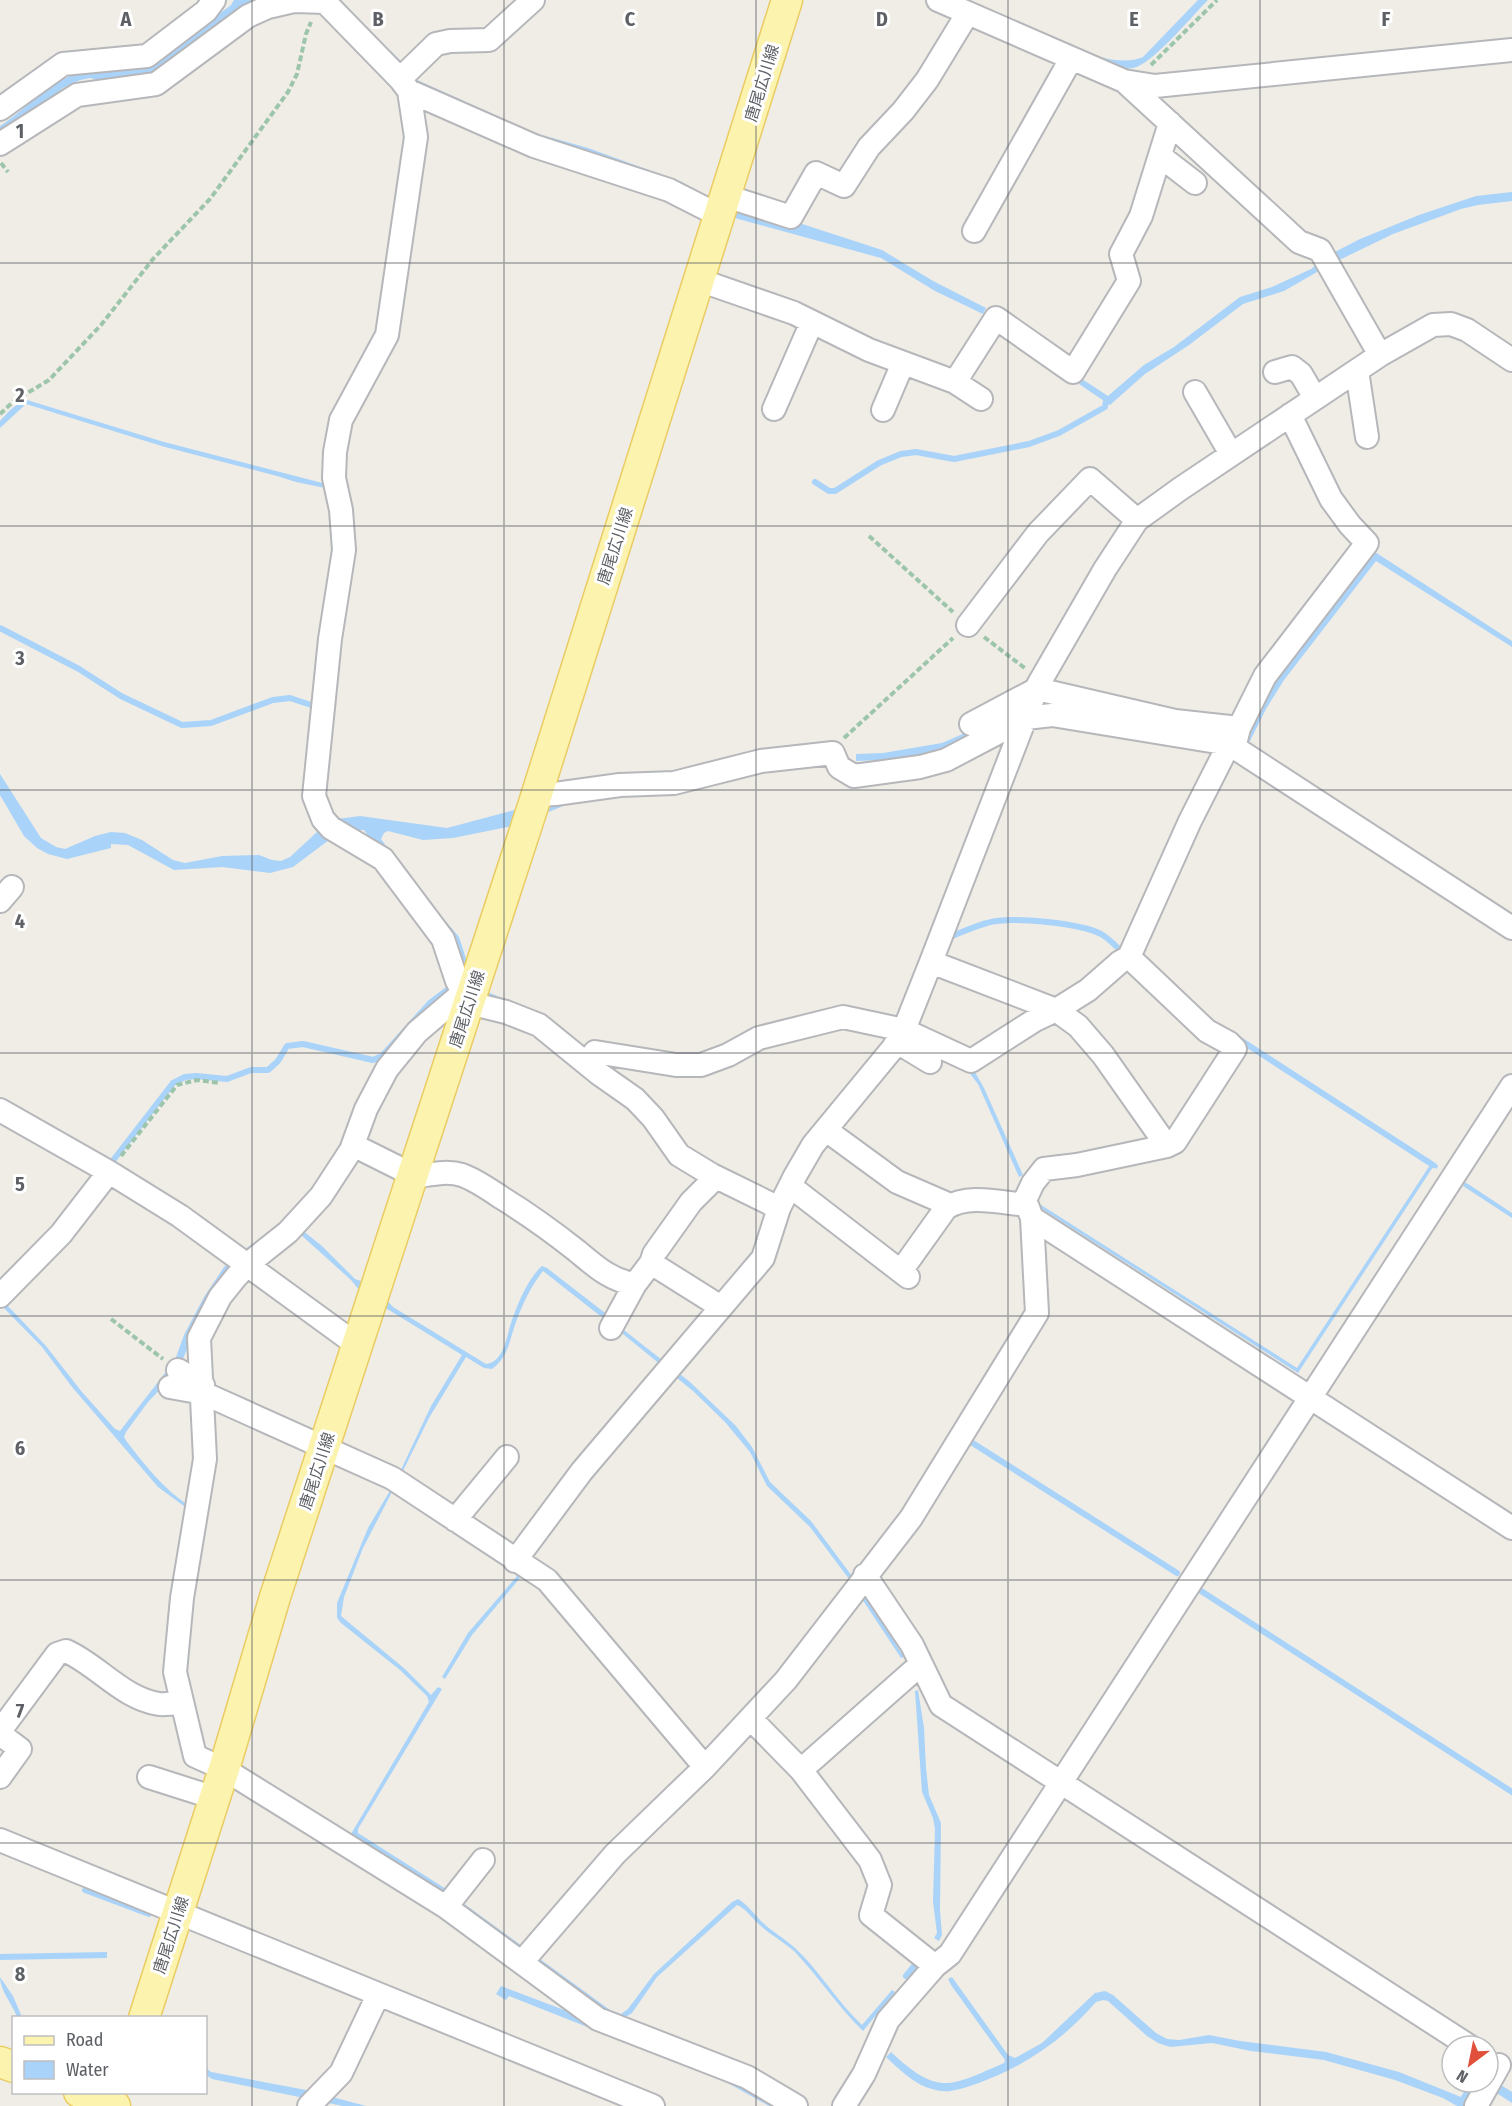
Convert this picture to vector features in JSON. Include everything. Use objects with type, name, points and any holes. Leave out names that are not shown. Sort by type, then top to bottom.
[{"type":"main road","name":"唐尾広川線","points":[[145,2016],[215,1798],[275,1597],[533,807],[787,0]]},
{"type":"main road","points":[[84,2094],[115,2106]]},
{"type":"street","points":[[0,109],[63,64],[147,56],[206,11],[214,0]]},
{"type":"street","points":[[533,0],[489,40],[450,41],[436,44],[405,85],[416,137],[387,335],[341,420],[335,452],[334,478],[341,510],[344,550],[330,639],[314,796],[323,819],[334,829],[383,859],[443,939],[457,981],[471,993],[506,1012],[539,1025],[635,1099],[653,1118],[679,1155],[716,1177],[779,1208]]},
{"type":"street","points":[[940,0],[1071,59],[1129,81],[1155,86],[1512,50]]},
{"type":"street","points":[[0,144],[77,95],[156,84],[248,16],[268,7],[294,1],[323,1],[405,85],[534,146],[723,206],[791,217],[816,173],[844,186],[868,147],[903,111],[927,80],[963,21]]},
{"type":"street","points":[[152,53],[169,74]]},
{"type":"street","points":[[974,231],[1071,59]]},
{"type":"street","points":[[1129,81],[1170,123],[1299,242],[1320,250],[1380,355]]},
{"type":"street","points":[[955,382],[996,318],[1073,372],[1129,281],[1121,254],[1142,216],[1170,123]]},
{"type":"street","points":[[1160,156],[1195,183]]},
{"type":"street","points":[[699,280],[794,313],[870,350],[955,382],[981,399]]},
{"type":"street","points":[[774,409],[812,322]]},
{"type":"street","points":[[515,1561],[582,1471],[763,1258],[779,1208],[813,1145],[900,1036],[1037,688],[1105,569],[1137,520],[1357,370],[1433,326],[1451,324],[1467,330],[1512,360]]},
{"type":"street","points":[[883,410],[903,363]]},
{"type":"street","points":[[1275,372],[1292,367],[1301,374],[1316,398]]},
{"type":"street","points":[[1357,370],[1367,437]]},
{"type":"street","points":[[1196,392],[1232,454]]},
{"type":"street","points":[[586,1063],[595,1052],[676,1065],[701,1065],[728,1055],[759,1038],[843,1017],[971,1061],[1035,1020],[1088,990],[1129,957],[1190,821],[1234,740],[1265,676],[1368,543],[1350,525],[1331,499],[1290,416]]},
{"type":"street","points":[[968,625],[1038,533],[1090,480],[1137,520]]},
{"type":"street","points":[[971,724],[1037,688],[1175,721],[1234,740],[1512,928]]},
{"type":"street","points":[[533,807],[555,794],[620,785],[674,783],[761,761],[833,753],[839,767],[854,776],[920,767],[946,760],[1026,718],[1052,715],[1234,740]]},
{"type":"street","points":[[522,1962],[615,1854],[705,1767],[786,1680],[911,1518],[1037,1312],[1030,1212],[1025,1200],[1032,1183],[1044,1169],[1077,1166],[1167,1146],[1175,1142],[1235,1049],[1229,1043],[1207,1031],[1129,957]]},
{"type":"street","points":[[931,962],[1056,1010],[1078,1026],[1103,1055],[1167,1146]]},
{"type":"street","points":[[471,993],[417,1032],[387,1069],[366,1109],[353,1145],[321,1196],[288,1232],[237,1266],[199,1338],[205,1459],[182,1598],[175,1672],[195,1756],[224,1769],[446,1907],[598,2019],[747,2077],[796,2106]]},
{"type":"street","points":[[900,1036],[930,1062]]},
{"type":"street","points":[[844,2106],[864,2074],[888,2020],[935,1965],[950,1954],[1512,1086]]},
{"type":"street","points":[[0,1110],[109,1172],[195,1227],[237,1266],[357,1345]]},
{"type":"street","points":[[826,1130],[897,1182],[950,1205]]},
{"type":"street","points":[[353,1145],[412,1176],[444,1173],[462,1175],[483,1185],[575,1249],[603,1273],[623,1282],[635,1284]]},
{"type":"street","points":[[0,1296],[61,1234],[109,1172]]},
{"type":"street","points":[[611,1328],[635,1284],[651,1263],[654,1254],[691,1202],[716,1177]]},
{"type":"street","points":[[790,1186],[904,1274],[946,1208],[956,1201],[967,1200],[1030,1212],[1512,1528]]},
{"type":"street","points":[[651,1263],[722,1307]]},
{"type":"street","points":[[172,1373],[392,1478],[547,1580],[705,1767]]},
{"type":"street","points":[[455,1520],[507,1457]]},
{"type":"street","points":[[865,1575],[912,1645],[941,1705],[1450,2034]]},
{"type":"street","points":[[0,1778],[20,1749],[0,1733],[57,1654],[66,1651],[78,1656],[115,1684],[142,1698],[160,1704],[182,1702]]},
{"type":"street","points":[[801,1770],[921,1664]]},
{"type":"street","points":[[751,1719],[801,1770],[870,1860],[880,1885],[871,1915],[935,1965]]},
{"type":"street","points":[[149,1777],[215,1798]]},
{"type":"street","points":[[0,1840],[653,2106]]},
{"type":"street","points":[[446,1907],[483,1860]]},
{"type":"street","points":[[314,2100],[341,2073],[378,1995]]},
{"type":"path","points":[[1129,81],[1217,0]]},
{"type":"path","points":[[0,414],[14,401],[49,380],[101,324],[153,259],[210,198],[288,92],[297,74],[306,34],[323,1]]},
{"type":"path","points":[[0,161],[8,172]]},
{"type":"path","points":[[833,753],[840,741],[968,625]]},
{"type":"path","points":[[109,1172],[177,1085],[197,1080],[220,1083]]},
{"type":"path","points":[[111,1319],[172,1373]]},
{"type":"water","points":[[234,0],[261,0],[160,74],[108,84],[91,78],[80,80],[63,88],[0,136],[0,126],[52,86],[74,74],[86,71],[147,68],[231,5]]},
{"type":"water","points":[[1198,0],[1208,0],[1161,49],[1141,65],[1133,68],[1120,68],[1080,55],[1081,50],[1112,60],[1143,57]]},
{"type":"water","points":[[343,5],[401,61],[417,80],[535,133],[588,148],[682,182],[711,199],[793,221],[882,250],[933,281],[986,308],[983,314],[935,291],[881,258],[731,217],[534,139],[412,85]]},
{"type":"water","points":[[1512,192],[1512,201],[1461,209],[1393,234],[1331,264],[1284,291],[1243,304],[1189,345],[1145,374],[1110,405],[1079,384],[1082,379],[1108,396],[1144,365],[1174,347],[1240,297],[1272,287],[1311,269],[1329,255],[1360,239],[1419,215],[1476,196]]},
{"type":"water","points":[[27,400],[164,442],[330,485],[330,489],[165,447],[26,404],[0,428],[0,421],[16,405]]},
{"type":"water","points":[[1375,552],[1512,641],[1512,647],[1376,561],[1284,680],[1249,743],[1245,740],[1277,678]]},
{"type":"water","points":[[1022,708],[938,752],[883,760],[856,761],[856,754],[883,753],[942,743]]},
{"type":"water","points":[[825,760],[825,766],[755,774],[681,793],[610,797],[566,805],[513,826],[453,838],[423,840],[388,831],[381,839],[412,881],[459,937],[473,980],[483,990],[530,1010],[601,1060],[692,1070],[729,1060],[759,1044],[839,1023],[846,1022],[886,1031],[950,1055],[972,1067],[984,1088],[1023,1175],[1019,1177],[978,1084],[968,1071],[938,1054],[885,1035],[852,1028],[840,1028],[761,1048],[722,1068],[701,1074],[678,1074],[602,1065],[532,1017],[484,1001],[476,995],[461,978],[456,953],[446,934],[364,830],[345,830],[293,867],[270,873],[222,867],[174,870],[128,845],[111,844],[111,848],[67,859],[48,854],[24,836],[0,795],[0,774],[41,838],[56,847],[65,849],[111,832],[125,833],[142,840],[173,860],[185,863],[222,856],[259,855],[281,861],[290,857],[330,820],[360,816],[447,828],[545,802],[606,792],[679,787],[751,769]]},
{"type":"water","points":[[1432,1162],[1438,1165],[1437,1169],[1433,1167],[1298,1373],[1036,1205],[1038,1203],[1297,1368]]},
{"type":"water","points":[[1465,1182],[1512,1213],[1512,1218],[1463,1186]]},
{"type":"water","points":[[283,1222],[190,1342],[180,1366],[148,1402],[124,1437],[156,1477],[190,1506],[188,1509],[158,1487],[72,1387],[42,1347],[2,1306],[5,1303],[46,1346],[82,1392],[115,1429],[120,1431],[175,1360],[184,1335],[204,1297],[224,1267]]},
{"type":"water","points":[[302,1230],[322,1246],[355,1279],[364,1282],[393,1307],[486,1364],[493,1362],[502,1352],[521,1297],[533,1276],[542,1266],[609,1316],[607,1319],[599,1315],[543,1271],[524,1302],[502,1359],[492,1369],[484,1368],[466,1357],[429,1418],[401,1475],[399,1474],[431,1406],[462,1355],[389,1310],[368,1301],[351,1280],[300,1234]]},
{"type":"water","points":[[620,1327],[690,1382],[736,1426],[752,1447],[770,1482],[811,1521],[852,1576],[849,1579],[810,1527],[767,1486],[750,1452],[725,1422],[693,1391],[618,1330]]},
{"type":"water","points":[[391,1489],[393,1490],[363,1548],[344,1597],[341,1616],[405,1669],[431,1695],[438,1687],[442,1689],[358,1829],[358,1833],[446,1889],[444,1893],[351,1834],[429,1702],[427,1696],[400,1670],[337,1618],[337,1603],[368,1528]]},
{"type":"water","points":[[518,1575],[520,1578],[472,1635],[445,1679],[442,1677],[468,1633]]},
{"type":"water","points":[[866,1597],[904,1657],[901,1658],[862,1599]]},
{"type":"water","points":[[918,1690],[924,1728],[929,1795],[941,1823],[942,1935],[939,1941],[934,1938],[937,1933],[933,1902],[935,1829],[922,1792],[915,1691]]},
{"type":"water","points":[[738,1899],[804,1957],[862,2025],[892,1990],[895,1992],[863,2031],[794,1951],[737,1905],[657,1977],[632,2013],[617,2019],[460,1907],[463,1903],[610,2010],[621,2014],[628,2009],[654,1974]]},
{"type":"water","points":[[107,1952],[107,1958],[0,1960],[0,1954]]},
{"type":"water","points":[[0,1977],[13,1996],[22,2016],[16,2016]]},
{"type":"water","points":[[952,1977],[1008,2055],[1015,2058],[1042,2043],[1095,1993],[1105,1991],[1113,1995],[1156,2033],[1167,2039],[1179,2040],[1209,2035],[1326,2052],[1399,2072],[1440,2089],[1440,2094],[1454,2094],[1461,2097],[1463,2094],[1471,2094],[1465,2106],[1457,2106],[1443,2098],[1395,2080],[1324,2060],[1251,2051],[1212,2043],[1170,2047],[1147,2036],[1108,2001],[1103,2000],[1096,2002],[1056,2040],[1026,2061],[994,2077],[961,2089],[936,2090],[915,2081],[886,2057],[891,2052],[921,2076],[944,2083],[970,2078],[1004,2063],[1005,2060],[948,1979]]},
{"type":"water","points":[[501,1986],[580,2016],[785,2106],[769,2106],[726,2082],[509,1996],[506,2000],[496,1994]]},
{"type":"water","points":[[207,2069],[211,2072],[306,2090],[366,2106],[343,2106],[212,2079],[207,2076]]},
{"type":"water","points":[[1500,2084],[1512,2092],[1512,2103],[1498,2094],[1500,2094]]},
{"type":"waterway","points":[[815,482],[829,491],[835,491],[879,463],[901,454],[916,452],[954,459],[1029,444],[1059,433],[1105,407],[1106,401]]},
{"type":"waterway","points":[[0,628],[79,669],[121,696],[182,725],[211,723],[273,700],[290,698],[314,706]]},
{"type":"waterway","points":[[952,936],[998,921],[1045,922],[1091,930],[1104,936],[1119,949]]},
{"type":"waterway","points":[[111,1163],[173,1083],[185,1077],[227,1079],[251,1070],[268,1070],[278,1061],[287,1046],[303,1044],[373,1060],[382,1056],[430,1003],[450,988]]},
{"type":"waterway","points":[[1237,1038],[1433,1165]]},
{"type":"waterway","points":[[971,1442],[1177,1573]]},
{"type":"waterway","points":[[1198,1589],[1512,1792]]},
{"type":"waterway","points":[[85,1890],[149,1914]]},
{"type":"waterway","points":[[906,1976],[915,1965]]}]
